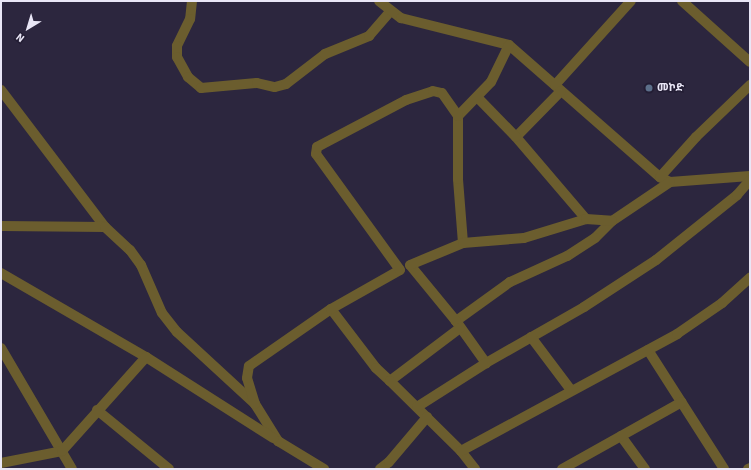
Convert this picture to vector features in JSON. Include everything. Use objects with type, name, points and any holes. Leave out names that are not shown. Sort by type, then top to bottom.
[{"type":"street","points":[[192,1],[190,19],[177,46],[177,57],[188,77],[201,88],[257,83],[275,87],[286,84],[325,54],[369,36],[391,11]]},
{"type":"street","points":[[379,1],[401,18],[509,45],[660,177],[670,182],[680,184],[750,176]]},
{"type":"street","points":[[516,137],[631,1]]},
{"type":"street","points":[[682,1],[750,62]]},
{"type":"street","points":[[458,116],[478,98],[497,72],[509,45]]},
{"type":"street","points":[[660,177],[696,137],[750,85]]},
{"type":"street","points":[[1,90],[105,227],[130,250],[141,265],[162,313],[177,332],[255,404]]},
{"type":"street","points":[[400,270],[315,150],[320,145],[400,103],[433,91],[442,93],[458,116],[458,179],[463,243]]},
{"type":"street","points":[[478,98],[516,137],[586,219]]},
{"type":"street","points":[[416,407],[486,363],[584,307],[656,260],[737,195],[750,180]]},
{"type":"street","points":[[390,381],[510,282],[567,256],[595,238],[612,221],[670,182]]},
{"type":"street","points":[[278,441],[255,404],[247,378],[249,366],[331,309],[410,265],[463,243],[524,238],[586,219],[612,221]]},
{"type":"street","points":[[1,226],[105,227]]},
{"type":"street","points":[[410,265],[458,324],[486,363]]},
{"type":"street","points":[[1,273],[146,357],[324,469]]},
{"type":"street","points":[[461,451],[571,390],[648,350],[707,314],[750,278]]},
{"type":"street","points":[[331,309],[376,368],[461,451],[475,469]]},
{"type":"street","points":[[531,337],[571,390]]},
{"type":"street","points":[[1,348],[4,357],[72,469]]},
{"type":"street","points":[[648,350],[724,469]]},
{"type":"street","points":[[1,463],[62,451],[97,410],[146,357]]},
{"type":"street","points":[[567,468],[682,402]]},
{"type":"street","points":[[97,410],[169,469]]},
{"type":"street","points":[[377,469],[392,465],[427,418]]},
{"type":"street","points":[[621,436],[645,469]]},
{"type":"place","name":"መኮድ","points":[[649,88]]}]
